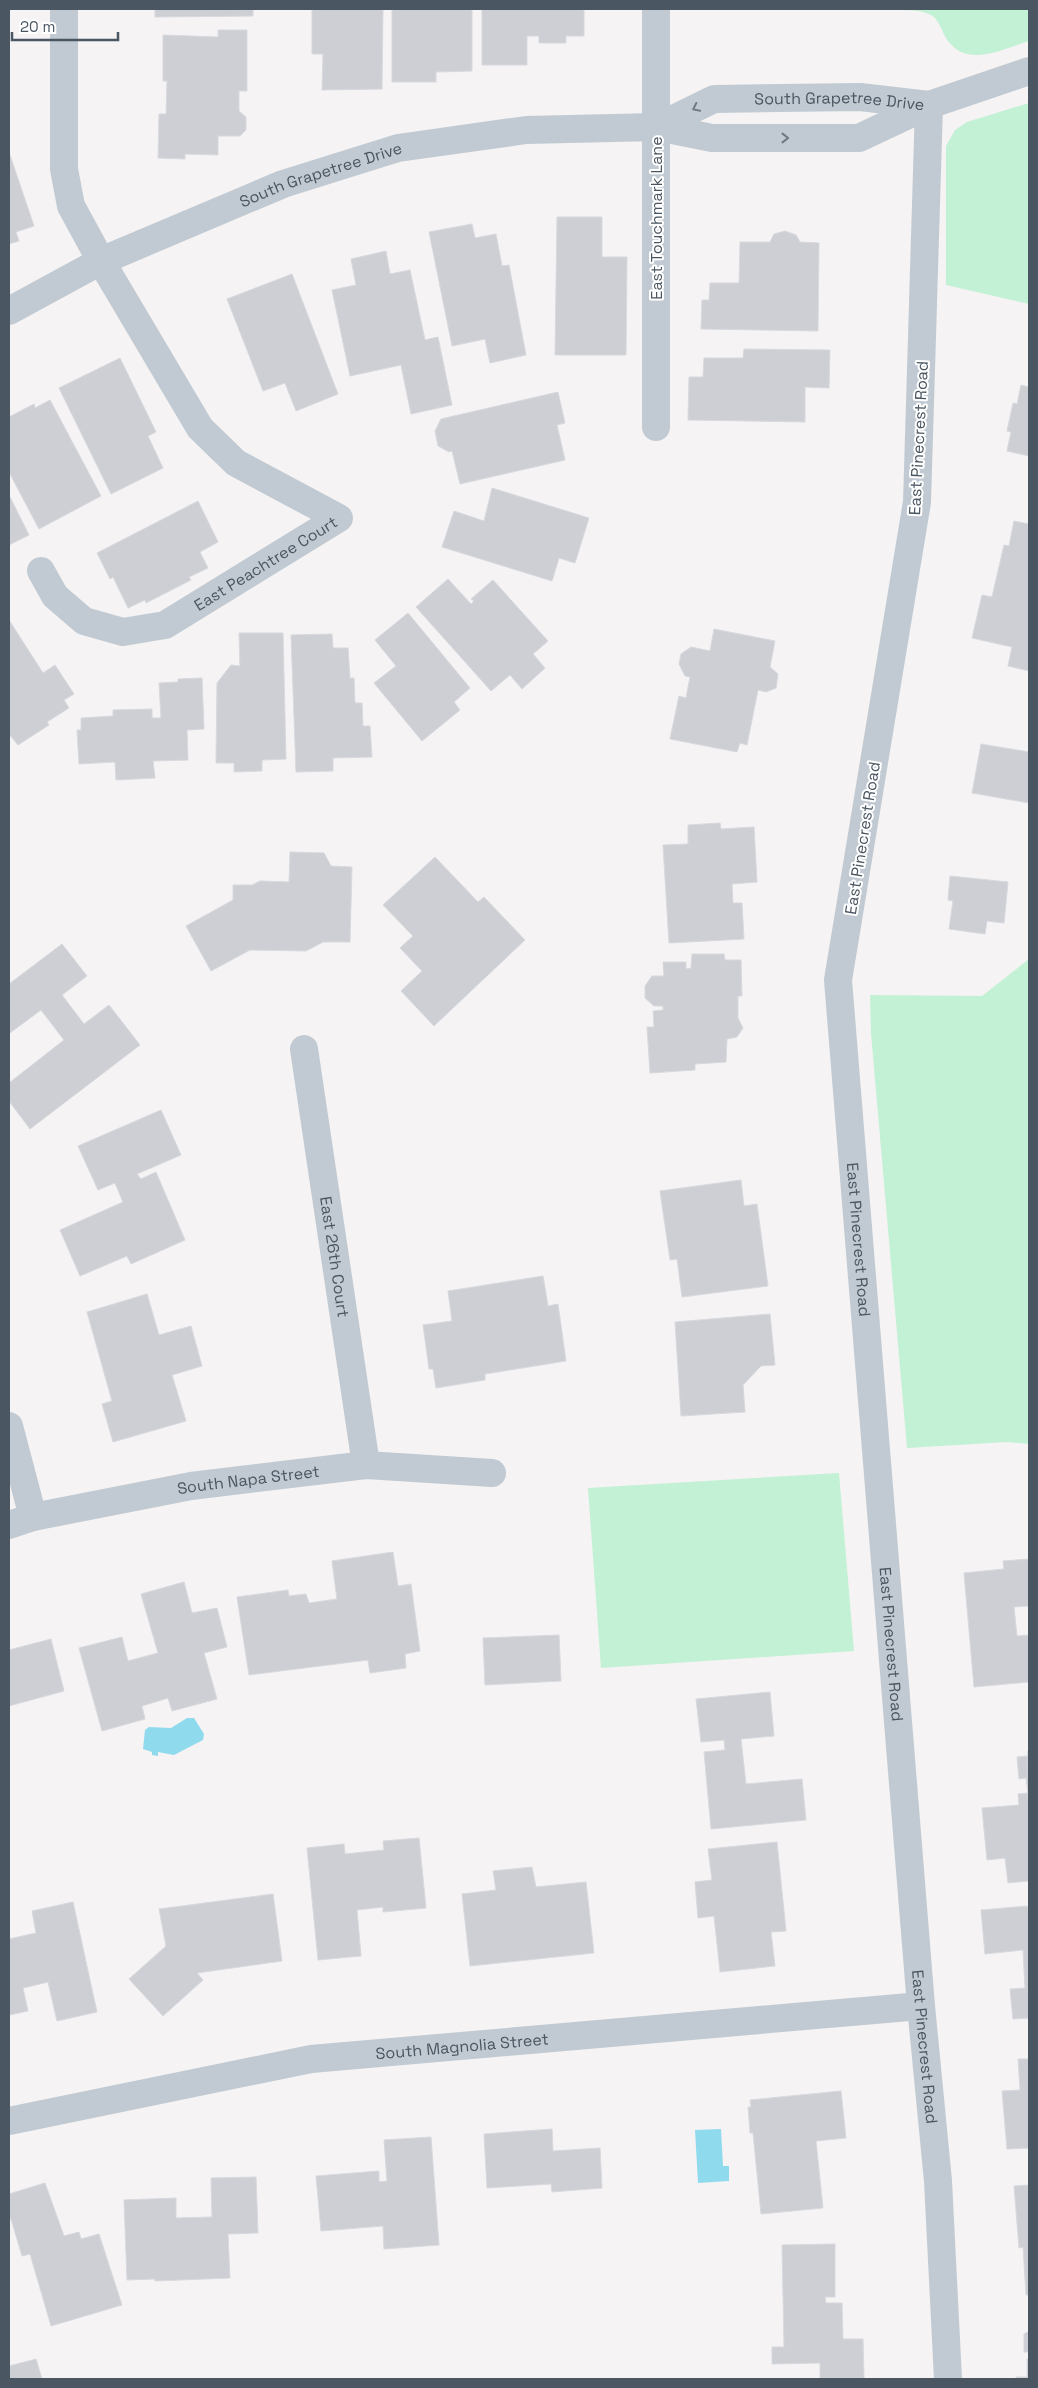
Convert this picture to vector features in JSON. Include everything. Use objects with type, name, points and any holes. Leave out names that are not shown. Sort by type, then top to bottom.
[{"type":"street","points":[[64,9],[64,169],[71,206],[101,261]]},
{"type":"street","name":"East Touchmark Lane","points":[[656,9],[656,427]]},
{"type":"street","points":[[929,105],[1029,71]]},
{"type":"street","name":"South Grapetree Drive","points":[[657,127],[714,99],[860,97],[929,105]]},
{"type":"street","name":"South Grapetree Drive","points":[[9,311],[101,261],[283,184],[398,148],[526,130],[657,127],[712,138],[859,138],[929,105]]},
{"type":"street","name":"East Pinecrest Road","points":[[929,105],[917,502],[838,980],[921,2006],[938,2181],[948,2379]]},
{"type":"street","name":"East Peachtree Court","points":[[41,571],[55,596],[84,620],[123,632],[165,625],[339,518],[236,463],[200,428],[101,261]]},
{"type":"street","name":"East 26th Court","points":[[304,1049],[366,1465]]},
{"type":"street","points":[[9,1426],[21,1521]]},
{"type":"street","name":"South Napa Street","points":[[21,1521],[191,1486],[366,1465],[492,1473]]},
{"type":"street","name":"South Magnolia Street","points":[[9,2120],[311,2059],[921,2006]]},
{"type":"green space","points":[[885,9],[1029,9],[1029,41],[997,52],[976,55],[965,54],[948,41],[936,19],[929,14],[916,11]]},
{"type":"green space","points":[[1029,103],[1029,304],[946,285],[946,146],[955,130],[967,122]]},
{"type":"green space","points":[[1029,959],[1029,1444],[1007,1442],[907,1448],[871,1033],[870,995],[982,996]]},
{"type":"green space","points":[[839,1473],[854,1651],[601,1668],[588,1488]]},
{"type":"water","points":[[187,1718],[194,1718],[204,1734],[203,1740],[174,1755],[158,1752],[158,1756],[152,1755],[152,1752],[143,1749],[145,1730],[149,1727],[171,1728]]},
{"type":"water","points":[[721,2129],[723,2166],[729,2166],[729,2181],[698,2183],[695,2130]]},
{"type":"building","points":[[155,9],[253,9],[253,16],[155,17]]},
{"type":"building","points":[[312,9],[383,9],[382,89],[322,90],[323,54],[312,54]]},
{"type":"building","points":[[392,9],[472,9],[472,71],[436,72],[436,82],[392,82]]},
{"type":"building","points":[[482,9],[584,9],[584,36],[566,36],[566,43],[539,43],[539,36],[527,36],[527,65],[482,65]]},
{"type":"building","points":[[218,30],[247,30],[247,91],[239,91],[239,111],[246,117],[246,130],[240,136],[218,136],[218,155],[185,154],[185,159],[158,158],[159,114],[166,114],[167,81],[163,81],[163,35],[218,37]]},
{"type":"building","points":[[9,152],[34,226],[16,232],[19,241],[9,244]]},
{"type":"building","points":[[557,217],[602,217],[602,257],[627,257],[626,355],[555,355]]},
{"type":"building","points":[[472,224],[475,238],[496,234],[502,266],[509,265],[526,355],[490,363],[485,339],[452,346],[429,232]]},
{"type":"building","points":[[785,231],[796,235],[800,242],[819,243],[818,331],[701,329],[702,300],[709,300],[710,283],[739,283],[740,242],[770,242],[774,234]]},
{"type":"building","points":[[386,251],[390,274],[410,270],[425,340],[438,337],[452,405],[411,414],[401,365],[350,376],[332,290],[356,285],[351,259]]},
{"type":"building","points":[[292,274],[338,394],[296,411],[285,383],[263,391],[227,299]]},
{"type":"building","points":[[744,349],[830,350],[829,388],[805,387],[805,422],[688,420],[689,377],[703,377],[704,358],[743,358]]},
{"type":"building","points":[[120,358],[156,432],[148,436],[163,468],[111,494],[59,388]]},
{"type":"building","points":[[1021,385],[1029,387],[1029,456],[1007,451],[1011,432],[1007,431],[1013,403],[1017,404]]},
{"type":"building","points":[[558,392],[565,423],[557,425],[565,460],[460,484],[452,451],[449,452],[438,446],[435,431],[441,419]]},
{"type":"building","points":[[50,400],[101,496],[39,529],[9,472],[9,417],[34,404],[35,408]]},
{"type":"building","points":[[492,488],[589,518],[575,563],[559,558],[552,581],[442,547],[454,511],[484,521]]},
{"type":"building","points":[[9,495],[29,535],[9,545]]},
{"type":"building","points":[[198,501],[218,542],[200,552],[208,568],[189,577],[191,580],[146,603],[145,600],[128,608],[113,577],[110,579],[97,553]]},
{"type":"building","points":[[1014,521],[1029,524],[1029,671],[1008,666],[1012,647],[972,638],[982,595],[992,597],[1004,545],[1009,546]]},
{"type":"building","points":[[448,579],[471,604],[474,601],[471,599],[493,580],[548,641],[533,654],[545,668],[522,689],[510,675],[491,691],[416,607]]},
{"type":"building","points":[[408,613],[470,688],[454,702],[460,710],[422,741],[374,683],[396,666],[375,640]]},
{"type":"building","points":[[9,620],[43,673],[55,665],[74,694],[64,700],[69,708],[47,722],[49,725],[18,745],[9,734]]},
{"type":"building","points":[[714,629],[775,641],[770,667],[778,674],[776,688],[766,692],[758,690],[747,745],[740,743],[737,752],[670,739],[679,696],[686,698],[690,677],[685,676],[679,664],[681,654],[691,647],[710,651]]},
{"type":"building","points":[[239,633],[283,633],[286,759],[262,760],[262,771],[234,772],[234,763],[216,763],[217,683],[231,665],[240,666]]},
{"type":"building","points":[[332,634],[333,648],[348,648],[350,678],[354,678],[355,703],[362,703],[363,726],[370,726],[372,757],[333,758],[333,771],[296,772],[291,635]]},
{"type":"building","points":[[202,678],[204,729],[187,730],[188,760],[153,761],[155,778],[116,780],[115,762],[79,764],[77,730],[81,730],[81,718],[113,716],[113,710],[152,709],[152,718],[161,718],[159,683],[178,682],[178,679]]},
{"type":"building","points":[[981,744],[1029,752],[1029,803],[972,793]]},
{"type":"building","points":[[720,823],[721,829],[754,827],[757,882],[732,884],[733,903],[742,903],[744,939],[669,943],[663,845],[688,844],[688,825]]},
{"type":"building","points":[[290,852],[324,853],[331,866],[352,867],[350,942],[323,942],[306,951],[250,950],[211,971],[186,926],[233,900],[233,885],[252,885],[260,881],[289,882]]},
{"type":"building","points":[[435,857],[478,902],[484,897],[525,940],[434,1026],[401,991],[422,971],[400,948],[413,936],[383,905]]},
{"type":"building","points":[[950,876],[1008,882],[1004,923],[987,921],[985,934],[949,929],[953,901],[948,900]]},
{"type":"building","points":[[62,944],[87,976],[62,995],[84,1024],[109,1005],[140,1045],[30,1129],[9,1101],[9,1083],[64,1040],[41,1010],[10,1033],[9,984]]},
{"type":"building","points":[[692,954],[724,954],[725,960],[741,960],[742,996],[738,996],[738,1018],[743,1028],[737,1037],[727,1039],[726,1062],[695,1064],[695,1070],[650,1073],[647,1027],[654,1027],[653,1011],[663,1010],[663,1006],[654,1006],[645,998],[645,986],[652,976],[664,976],[663,962],[686,962],[686,969],[691,968]]},
{"type":"building","points":[[161,1110],[181,1155],[137,1174],[141,1179],[156,1172],[185,1240],[131,1264],[127,1256],[80,1276],[60,1230],[123,1202],[115,1183],[98,1190],[78,1146]]},
{"type":"building","points":[[741,1180],[744,1206],[757,1204],[768,1286],[682,1297],[677,1259],[670,1260],[660,1191]]},
{"type":"building","points":[[543,1276],[548,1306],[558,1304],[566,1361],[485,1374],[485,1380],[436,1388],[433,1369],[429,1369],[423,1325],[452,1321],[448,1291]]},
{"type":"building","points":[[147,1294],[159,1335],[191,1326],[202,1366],[172,1375],[186,1421],[113,1442],[102,1404],[112,1401],[87,1312]]},
{"type":"building","points":[[770,1314],[775,1365],[761,1366],[743,1385],[745,1412],[681,1416],[675,1322]]},
{"type":"building","points":[[393,1552],[398,1586],[411,1584],[420,1651],[405,1654],[406,1668],[370,1673],[368,1660],[249,1675],[237,1597],[288,1590],[289,1596],[306,1594],[309,1603],[337,1599],[332,1561]]},
{"type":"building","points":[[1029,1559],[1029,1606],[1014,1607],[1017,1636],[1029,1635],[1029,1682],[974,1687],[964,1573],[1004,1569],[1003,1561]]},
{"type":"building","points":[[184,1582],[192,1613],[217,1608],[227,1647],[204,1653],[217,1699],[172,1711],[168,1698],[142,1706],[145,1719],[102,1731],[79,1648],[122,1637],[128,1661],[158,1653],[141,1594]]},
{"type":"building","points":[[559,1635],[561,1681],[485,1685],[483,1638]]},
{"type":"building","points":[[51,1639],[64,1691],[9,1706],[9,1650]]},
{"type":"building","points":[[770,1692],[774,1736],[741,1739],[746,1784],[802,1779],[806,1820],[711,1829],[704,1752],[725,1750],[724,1740],[701,1742],[696,1699]]},
{"type":"building","points":[[1028,1751],[1029,1881],[1008,1883],[1005,1858],[987,1860],[982,1808],[1019,1805],[1018,1794],[1028,1793],[1026,1778],[1019,1779],[1017,1757],[1028,1756]]},
{"type":"building","points":[[419,1838],[426,1908],[383,1912],[383,1907],[357,1910],[361,1956],[318,1960],[307,1848],[344,1844],[345,1854],[384,1850],[383,1841]]},
{"type":"building","points":[[777,1842],[786,1931],[771,1932],[775,1966],[720,1972],[714,1916],[698,1918],[695,1882],[712,1880],[708,1849]]},
{"type":"building","points":[[532,1867],[536,1887],[586,1882],[594,1953],[470,1966],[462,1894],[496,1890],[493,1871]]},
{"type":"building","points":[[273,1894],[282,1961],[197,1973],[203,1980],[163,2016],[129,1979],[166,1946],[159,1909]]},
{"type":"building","points":[[73,1902],[97,2012],[57,2021],[48,1982],[23,1988],[28,2011],[9,2015],[9,1939],[36,1933],[32,1911]]},
{"type":"building","points":[[1027,1906],[1029,1911],[1029,2024],[1028,2018],[1013,2019],[1010,1989],[1025,1988],[1023,1950],[985,1954],[981,1910]]},
{"type":"building","points":[[1018,2059],[1029,2059],[1029,2148],[1007,2149],[1002,2091],[1020,2090]]},
{"type":"building","points":[[841,2091],[846,2138],[816,2141],[823,2208],[761,2214],[753,2133],[750,2133],[748,2107],[751,2107],[750,2100]]},
{"type":"building","points":[[552,2129],[553,2151],[600,2148],[602,2188],[552,2192],[551,2184],[487,2188],[484,2134]]},
{"type":"building","points":[[431,2137],[439,2245],[384,2249],[383,2226],[321,2231],[316,2176],[379,2171],[379,2182],[387,2181],[384,2140]]},
{"type":"building","points":[[256,2177],[258,2233],[228,2234],[230,2278],[155,2281],[155,2279],[127,2280],[124,2200],[176,2198],[176,2218],[212,2217],[211,2178]]},
{"type":"building","points":[[45,2183],[64,2236],[79,2232],[81,2239],[99,2234],[122,2305],[51,2326],[30,2254],[22,2256],[11,2219],[9,2219],[9,2194]]},
{"type":"building","points":[[1029,2185],[1029,2295],[1026,2295],[1023,2247],[1019,2248],[1014,2186]]},
{"type":"building","points":[[835,2244],[835,2297],[825,2297],[826,2303],[842,2303],[843,2339],[863,2339],[864,2379],[820,2379],[820,2363],[772,2364],[772,2347],[784,2347],[782,2245]]},
{"type":"building","points":[[1029,2331],[1029,2352],[1024,2352],[1024,2334]]},
{"type":"building","points":[[36,2359],[42,2379],[9,2379],[9,2366]]},
{"type":"building","points":[[1027,2359],[1029,2359],[1029,2379],[1016,2379],[1016,2377],[1027,2377]]}]
